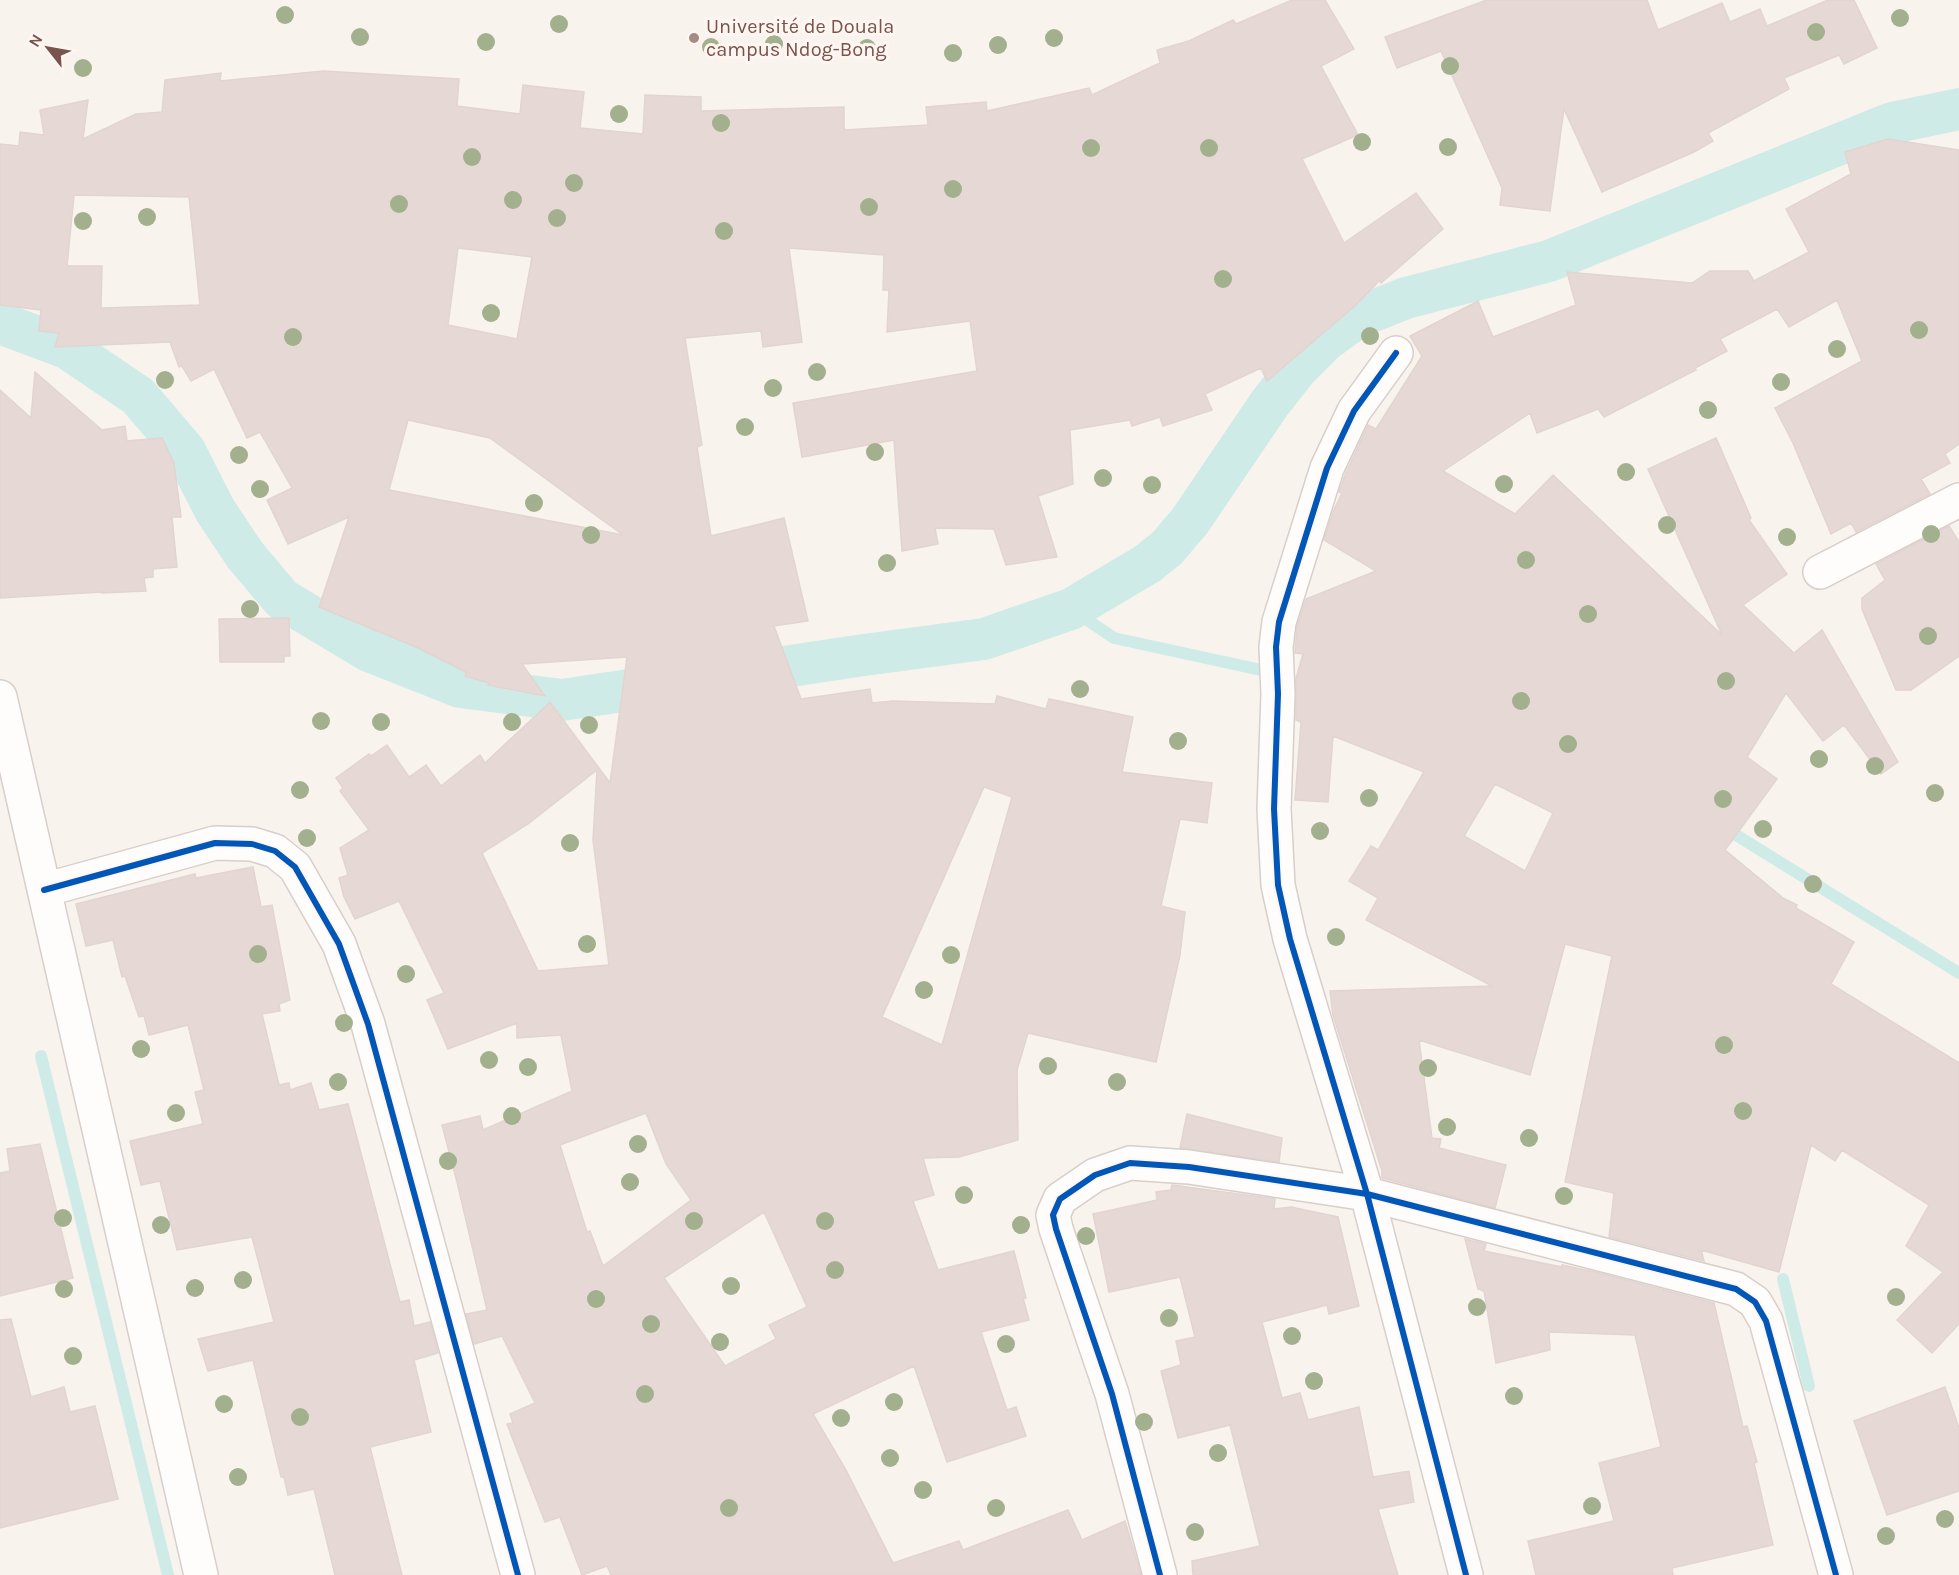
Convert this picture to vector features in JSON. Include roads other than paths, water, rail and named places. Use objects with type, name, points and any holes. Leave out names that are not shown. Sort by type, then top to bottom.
[{"type":"street","points":[[1396,353],[1354,411],[1327,468],[1280,622],[1276,647],[1278,694],[1274,809],[1278,885],[1290,939],[1367,1194],[1466,1575]]},
{"type":"street","points":[[1820,572],[1959,500]]},
{"type":"street","points":[[0,697],[201,1575]]},
{"type":"street","points":[[44,890],[215,843],[252,844],[275,851],[295,867],[339,944],[368,1023],[518,1575]]},
{"type":"street","points":[[1160,1575],[1112,1394],[1053,1215],[1060,1199],[1095,1175],[1130,1163],[1189,1167],[1367,1194],[1736,1289],[1755,1302],[1766,1321],[1836,1575]]},
{"type":"waterway","points":[[0,323],[67,348],[138,396],[185,451],[215,510],[245,555],[282,599],[369,651],[460,687],[562,700],[984,639],[1071,609],[1147,564],[1167,548],[1190,521],[1270,403],[1296,370],[1326,340],[1358,317],[1406,298],[1549,261],[1892,123],[1959,109]]},
{"type":"waterway","points":[[1071,609],[1114,638],[1275,673]]},
{"type":"waterway","points":[[1723,827],[1959,973]]},
{"type":"waterway","points":[[41,1056],[168,1575]]},
{"type":"waterway","points":[[1783,1279],[1809,1386]]},
{"type":"place","name":"Université de Douala campus Ndog-Bong","points":[[694,38]]}]
